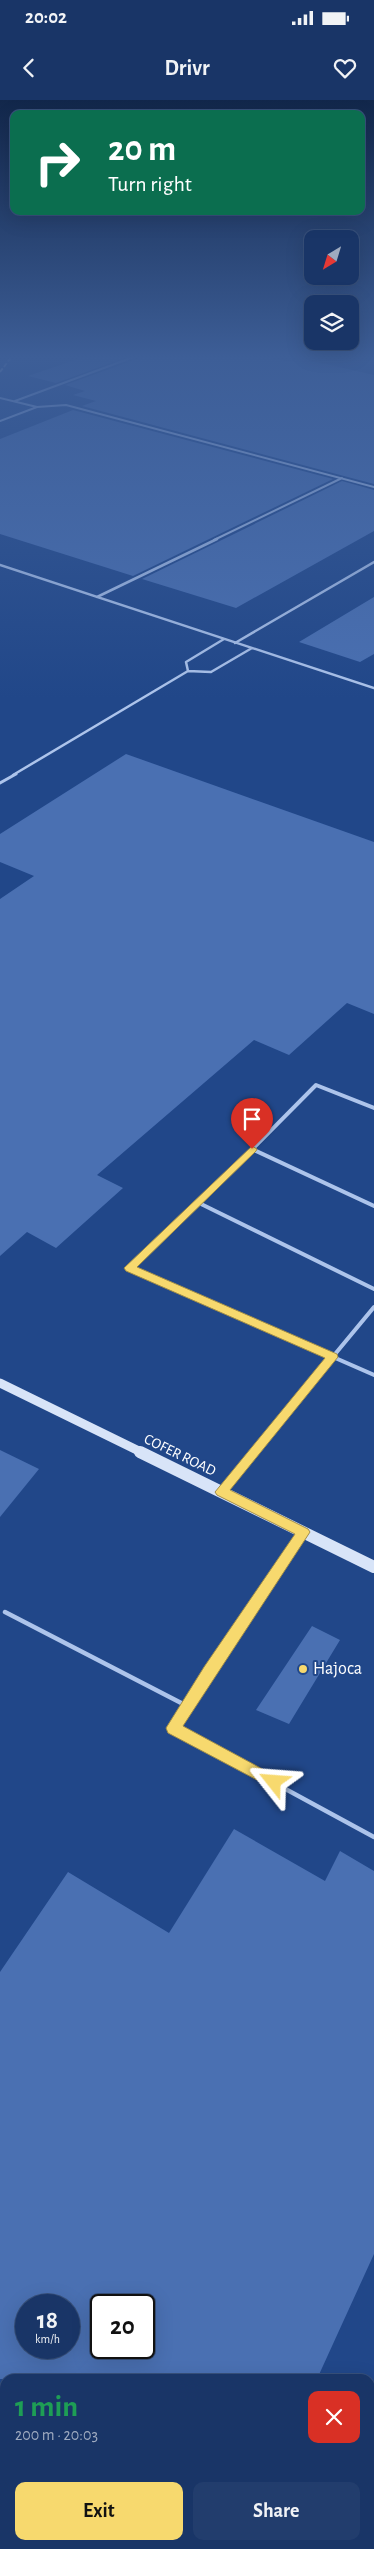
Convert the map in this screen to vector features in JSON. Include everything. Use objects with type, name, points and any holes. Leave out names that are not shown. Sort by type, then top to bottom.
[{"type":"street","name":"COFER ROAD","points":[[0,1383],[374,1567]]},
{"type":"lane","points":[[309,469],[374,487]]},
{"type":"lane","points":[[97,597],[342,478]]},
{"type":"lane","points":[[235,643],[374,562]]},
{"type":"lane","points":[[0,564],[374,688]]},
{"type":"lane","points":[[188,671],[186,662],[224,639]]},
{"type":"lane","points":[[0,783],[188,671],[211,672],[252,648]]},
{"type":"lane","points":[[374,1108],[316,1085],[199,1203],[130,1268],[374,1374]]},
{"type":"lane","points":[[252,1149],[374,1206]]},
{"type":"lane","points":[[199,1203],[374,1289]]},
{"type":"lane","points":[[221,1492],[374,1307]]},
{"type":"lane","points":[[303,1532],[173,1728],[374,1837]]},
{"type":"lane","points":[[5,1612],[187,1706]]},
{"type":"building","points":[[0,469],[296,469],[333,479],[133,576],[0,534]]},
{"type":"building","points":[[319,469],[374,469],[374,484]]},
{"type":"building","points":[[342,481],[374,490],[374,531],[236,608],[142,579]]},
{"type":"building","points":[[374,597],[374,654],[360,662],[299,642]]},
{"type":"building","points":[[126,754],[374,842],[374,1014],[347,1003],[289,1055],[254,1040],[97,1175],[123,1188],[56,1248],[27,1232],[0,1256],[0,899],[34,876],[0,862],[0,834]]},
{"type":"building","points":[[0,1450],[39,1469],[0,1517]]},
{"type":"building","name":"Hajoca","points":[[312,1626],[340,1640],[289,1724],[256,1710]]},
{"type":"building","points":[[234,1829],[325,1881],[340,1851],[374,1871],[374,2254],[319,2374],[0,2374],[0,1972],[68,1872],[169,1933]]},
{"type":"place","name":"Hajoca","points":[[303,1669]]},
{"type":"route","points":[[252,1149],[199,1203],[130,1268],[332,1357],[221,1492],[303,1532],[209,1671],[173,1728],[274,1782]]}]
